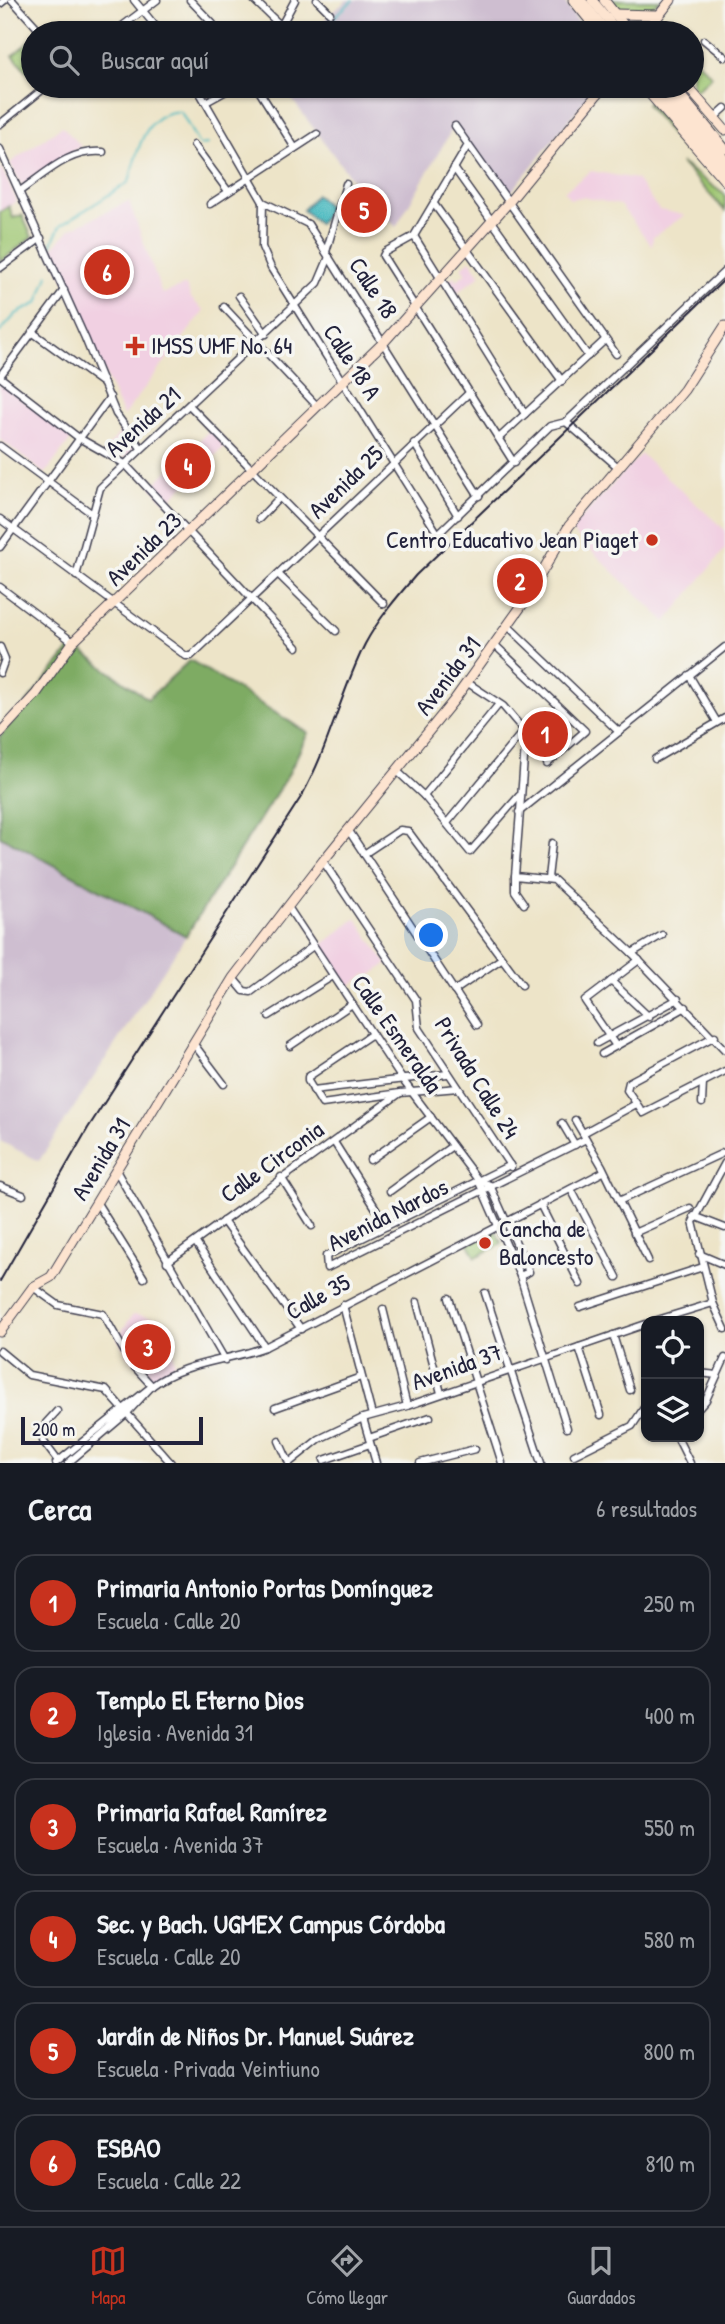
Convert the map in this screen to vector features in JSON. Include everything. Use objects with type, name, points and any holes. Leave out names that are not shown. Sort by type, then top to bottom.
[{"type":"street","points":[[0,4],[5,0]]},
{"type":"street","points":[[12,0],[32,21]]},
{"type":"street","points":[[134,0],[152,21]]},
{"type":"street","points":[[128,21],[157,0]]},
{"type":"street","points":[[190,0],[210,21]]},
{"type":"street","points":[[254,0],[276,21]]},
{"type":"street","points":[[284,21],[295,0]]},
{"type":"street","points":[[317,0],[330,13]]},
{"type":"street","points":[[573,0],[590,21]]},
{"type":"street","points":[[581,0],[611,21]]},
{"type":"street","points":[[592,0],[609,21]]},
{"type":"street","points":[[604,0],[606,21]]},
{"type":"street","points":[[650,21],[671,0]]},
{"type":"street","points":[[606,18],[656,15]]},
{"type":"street","points":[[652,21],[656,15]]},
{"type":"street","points":[[654,21],[656,15]]},
{"type":"street","points":[[704,40],[725,57]]},
{"type":"street","points":[[0,124],[32,98]]},
{"type":"street","points":[[204,98],[264,202]]},
{"type":"street","points":[[206,102],[213,98]]},
{"type":"street","points":[[264,98],[295,148]]},
{"type":"street","points":[[384,341],[509,202],[594,98]]},
{"type":"street","points":[[653,98],[725,181]]},
{"type":"street","points":[[662,98],[725,171]]},
{"type":"street","points":[[672,98],[725,160]]},
{"type":"street","points":[[683,98],[725,149]]},
{"type":"street","points":[[698,98],[725,130]]},
{"type":"street","points":[[688,104],[701,102]]},
{"type":"street","points":[[715,136],[715,117],[725,108]]},
{"type":"street","points":[[454,125],[616,354]]},
{"type":"street","points":[[210,204],[317,134]]},
{"type":"street","points":[[194,145],[228,191]]},
{"type":"street","points":[[468,145],[414,236],[383,254],[514,463]]},
{"type":"street","points":[[0,149],[120,420],[141,448]]},
{"type":"street","points":[[20,191],[71,155],[89,151],[103,152]]},
{"type":"street","points":[[454,168],[588,356]]},
{"type":"street","name":"Avenida 21","points":[[76,576],[91,513],[100,488],[141,448],[190,407],[318,283],[346,184]]},
{"type":"street","name":"Calle 18","points":[[264,202],[304,220],[384,341],[479,495]]},
{"type":"street","name":"Calle 18 A","points":[[264,202],[262,247],[294,307],[438,534],[458,516]]},
{"type":"street","points":[[434,204],[562,381]]},
{"type":"street","points":[[414,236],[525,414]]},
{"type":"street","points":[[0,268],[41,239]]},
{"type":"street","points":[[414,443],[458,516],[550,426],[566,422],[725,271]]},
{"type":"street","points":[[64,290],[0,376],[79,438],[125,464],[297,647]]},
{"type":"street","points":[[240,296],[266,334]]},
{"type":"street","points":[[224,307],[317,406]]},
{"type":"street","name":"Avenida 31","points":[[0,1332],[33,1287],[51,1277],[233,978],[323,861],[468,683],[508,626],[569,526],[684,390],[725,326]]},
{"type":"street","points":[[32,332],[104,384]]},
{"type":"street","points":[[499,438],[605,340]]},
{"type":"street","name":"Avenida 23","points":[[0,733],[36,694],[73,642],[188,534],[384,341]]},
{"type":"street","name":"Avenida 25","points":[[114,604],[191,656],[434,424],[470,393]]},
{"type":"street","points":[[0,547],[110,397]]},
{"type":"street","points":[[190,407],[384,604]]},
{"type":"street","points":[[566,422],[618,467]]},
{"type":"street","points":[[0,446],[91,513]]},
{"type":"street","points":[[259,519],[279,498]]},
{"type":"street","points":[[0,519],[114,604]]},
{"type":"street","points":[[278,574],[335,631]]},
{"type":"street","points":[[0,587],[73,642]]},
{"type":"street","points":[[508,626],[619,732]]},
{"type":"street","points":[[495,645],[585,731],[547,764]]},
{"type":"street","points":[[0,647],[5,659],[0,673]]},
{"type":"street","points":[[519,812],[725,647]]},
{"type":"street","points":[[690,675],[717,722]]},
{"type":"street","points":[[468,683],[499,704],[524,730],[515,876],[515,891],[524,904]]},
{"type":"street","points":[[424,796],[499,704]]},
{"type":"street","points":[[655,759],[725,718]]},
{"type":"street","points":[[447,823],[524,730]]},
{"type":"street","points":[[397,771],[424,796],[470,852],[521,795]]},
{"type":"street","points":[[364,854],[400,830],[408,831],[522,985]]},
{"type":"street","points":[[349,831],[477,1025]]},
{"type":"street","points":[[548,878],[552,843]]},
{"type":"street","name":"Privada Calle 24","points":[[323,861],[416,1000],[419,1028],[514,1172]]},
{"type":"street","points":[[515,876],[554,880],[632,953],[716,1037],[725,1050]]},
{"type":"street","name":"Calle Esmeralda","points":[[288,907],[402,1079],[478,1180]]},
{"type":"street","points":[[632,953],[662,935]]},
{"type":"street","points":[[233,978],[244,991],[251,992],[313,946]]},
{"type":"street","points":[[454,991],[501,959]]},
{"type":"street","points":[[616,1046],[585,1001],[639,960]]},
{"type":"street","points":[[269,1016],[333,976]]},
{"type":"street","points":[[611,981],[648,1015],[654,1024]]},
{"type":"street","points":[[597,1043],[678,999]]},
{"type":"street","points":[[290,1046],[352,1004]]},
{"type":"street","points":[[602,1054],[686,1007]]},
{"type":"street","points":[[725,1032],[626,1084],[643,1113],[725,1071]]},
{"type":"street","points":[[372,1034],[307,1079],[324,1105],[400,1093],[458,1088]]},
{"type":"street","points":[[193,1043],[225,1084]]},
{"type":"street","points":[[313,1090],[447,1074]]},
{"type":"street","points":[[702,1103],[704,1083]]},
{"type":"street","name":"Calle Circonia","points":[[167,1262],[400,1093]]},
{"type":"street","name":"Avenida Nardos","points":[[510,1165],[326,1256],[327,1268],[514,1172],[575,1145],[584,1136],[636,1104]]},
{"type":"street","points":[[370,1160],[431,1117]]},
{"type":"street","points":[[575,1120],[648,1260]]},
{"type":"street","points":[[562,1123],[575,1145]]},
{"type":"street","points":[[334,1142],[387,1226]]},
{"type":"street","points":[[390,1191],[452,1146]]},
{"type":"street","points":[[619,1201],[725,1152]]},
{"type":"street","points":[[725,1163],[694,1216],[699,1254],[713,1303],[725,1325]]},
{"type":"street","points":[[117,1172],[225,1360]]},
{"type":"street","name":"Calle 35","points":[[79,1449],[171,1373],[265,1348],[343,1305],[603,1172]]},
{"type":"street","points":[[281,1177],[312,1226]]},
{"type":"street","points":[[478,1180],[490,1185],[529,1268],[529,1272],[520,1276]]},
{"type":"street","points":[[478,1180],[520,1276],[567,1428]]},
{"type":"street","points":[[0,1196],[2,1187],[23,1195]]},
{"type":"street","points":[[571,1189],[617,1277]]},
{"type":"street","points":[[97,1203],[144,1278]]},
{"type":"street","points":[[540,1204],[580,1284]]},
{"type":"street","points":[[634,1233],[690,1208]]},
{"type":"street","points":[[694,1216],[725,1228]]},
{"type":"street","points":[[223,1221],[300,1329]]},
{"type":"street","points":[[196,1243],[265,1348]]},
{"type":"street","points":[[699,1254],[725,1265]]},
{"type":"street","points":[[580,1307],[703,1267]]},
{"type":"street","points":[[33,1287],[58,1305],[103,1314],[131,1363],[152,1386]]},
{"type":"street","points":[[485,1293],[541,1463]]},
{"type":"street","points":[[449,1298],[502,1463]]},
{"type":"street","points":[[416,1302],[440,1393]]},
{"type":"street","points":[[680,1316],[713,1303]]},
{"type":"street","points":[[343,1305],[372,1415]]},
{"type":"street","points":[[383,1309],[407,1406]]},
{"type":"street","name":"Avenida 37","points":[[289,1463],[319,1439],[363,1418],[407,1406],[475,1380],[641,1325]]},
{"type":"street","points":[[613,1335],[630,1390]]},
{"type":"street","points":[[579,1347],[601,1415]]},
{"type":"street","points":[[0,1351],[29,1375],[101,1387],[170,1463]]},
{"type":"street","points":[[704,1402],[725,1358]]},
{"type":"street","points":[[704,1374],[717,1375]]},
{"type":"street","points":[[275,1408],[361,1377]]},
{"type":"street","points":[[57,1411],[44,1430],[43,1441],[57,1462],[79,1449]]},
{"type":"street","points":[[574,1455],[632,1426],[641,1412]]},
{"type":"street","points":[[324,1460],[430,1417]]},
{"type":"street","points":[[363,1418],[375,1463]]},
{"type":"street","points":[[279,1441],[289,1463]]},
{"type":"street","points":[[680,1442],[690,1463]]},
{"type":"street","points":[[68,1463],[79,1449]]},
{"type":"street","points":[[420,1463],[475,1449]]},
{"type":"shaded area","points":[[347,0],[563,0],[578,21],[323,21]]},
{"type":"shaded area","points":[[291,98],[586,98],[508,196],[454,126],[396,227],[348,174]]},
{"type":"shaded area","points":[[62,126],[81,146],[22,186],[10,163]]},
{"type":"shaded area","points":[[0,168],[17,201],[0,212]]},
{"type":"shaded area","points":[[591,171],[636,179],[659,210],[685,215],[653,237],[652,246],[620,205],[582,197],[570,199],[564,191]]},
{"type":"shaded area","points":[[353,184],[384,217],[369,232],[346,204]]},
{"type":"shaded area","points":[[129,201],[162,294],[186,285],[191,298],[204,311],[123,416],[51,250],[70,229]]},
{"type":"shaded area","points":[[470,260],[481,275],[456,293],[448,282],[454,276],[457,280],[466,273],[462,267]]},
{"type":"shaded area","points":[[0,383],[72,438],[45,474],[0,439]]},
{"type":"shaded area","points":[[123,429],[135,448],[125,458],[107,448]]},
{"type":"shaded area","points":[[211,429],[226,445],[166,503],[151,487]]},
{"type":"shaded area","name":"Centro Educativo Jean Piaget","points":[[641,454],[725,530],[725,549],[666,622],[570,530]]},
{"type":"shaded area","points":[[546,714],[560,735],[532,754],[527,726]]},
{"type":"shaded area","points":[[0,836],[186,936],[39,1161],[0,1141]]},
{"type":"shaded area","points":[[356,918],[387,964],[348,987],[321,946]]},
{"type":"shaded area","points":[[133,1314],[155,1318],[168,1327],[175,1363],[152,1382],[129,1357],[117,1338]]},
{"type":"green space","points":[[608,0],[661,0],[644,12],[620,11]]},
{"type":"green space","points":[[21,48],[21,65],[13,55]]},
{"type":"green space","points":[[704,68],[712,76],[704,83]]},
{"type":"green space","points":[[648,102],[683,144],[689,146],[714,175],[682,148],[646,104]]},
{"type":"green space","points":[[681,163],[725,195],[725,211]]},
{"type":"green space","points":[[9,206],[13,218],[22,215],[32,237],[0,262],[0,212]]},
{"type":"green space","points":[[73,645],[148,699],[190,660],[308,733],[289,773],[186,936],[0,836],[0,736]]},
{"type":"green space","name":"Cancha de Baloncesto","points":[[495,1229],[502,1244],[476,1257],[468,1242]]},
{"type":"water","points":[[316,195],[331,208],[319,224],[303,210]]},
{"type":"waterway","points":[[330,21],[353,0]]},
{"type":"waterway","points":[[49,250],[60,226],[129,182],[144,136],[158,118],[168,113],[181,112],[199,145],[208,144]]},
{"type":"waterway","points":[[0,332],[16,314],[38,303],[48,275]]},
{"type":"railway","points":[[0,1281],[88,1128],[301,797],[319,759],[356,663],[382,617],[416,575],[725,279]]},
{"type":"place","name":"Jardín de Niños Dr. Manuel Suárez","points":[[364,210]]},
{"type":"place","name":"ESBAO","points":[[107,272]]},
{"type":"place","name":"IMSS UMF No. 64","points":[[135,346]]},
{"type":"place","name":"Sec. y Bach. UGMEX Campus Córdoba","points":[[188,466]]},
{"type":"place","name":"Centro Educativo Jean Piaget","points":[[652,540]]},
{"type":"place","name":"Templo El Eterno Dios","points":[[520,581]]},
{"type":"place","name":"Primaria Antonio Portas Domínguez","points":[[545,734]]},
{"type":"place","name":"Cancha de Baloncesto","points":[[485,1243]]},
{"type":"place","name":"Primaria Rafael Ramírez","points":[[148,1347]]}]
